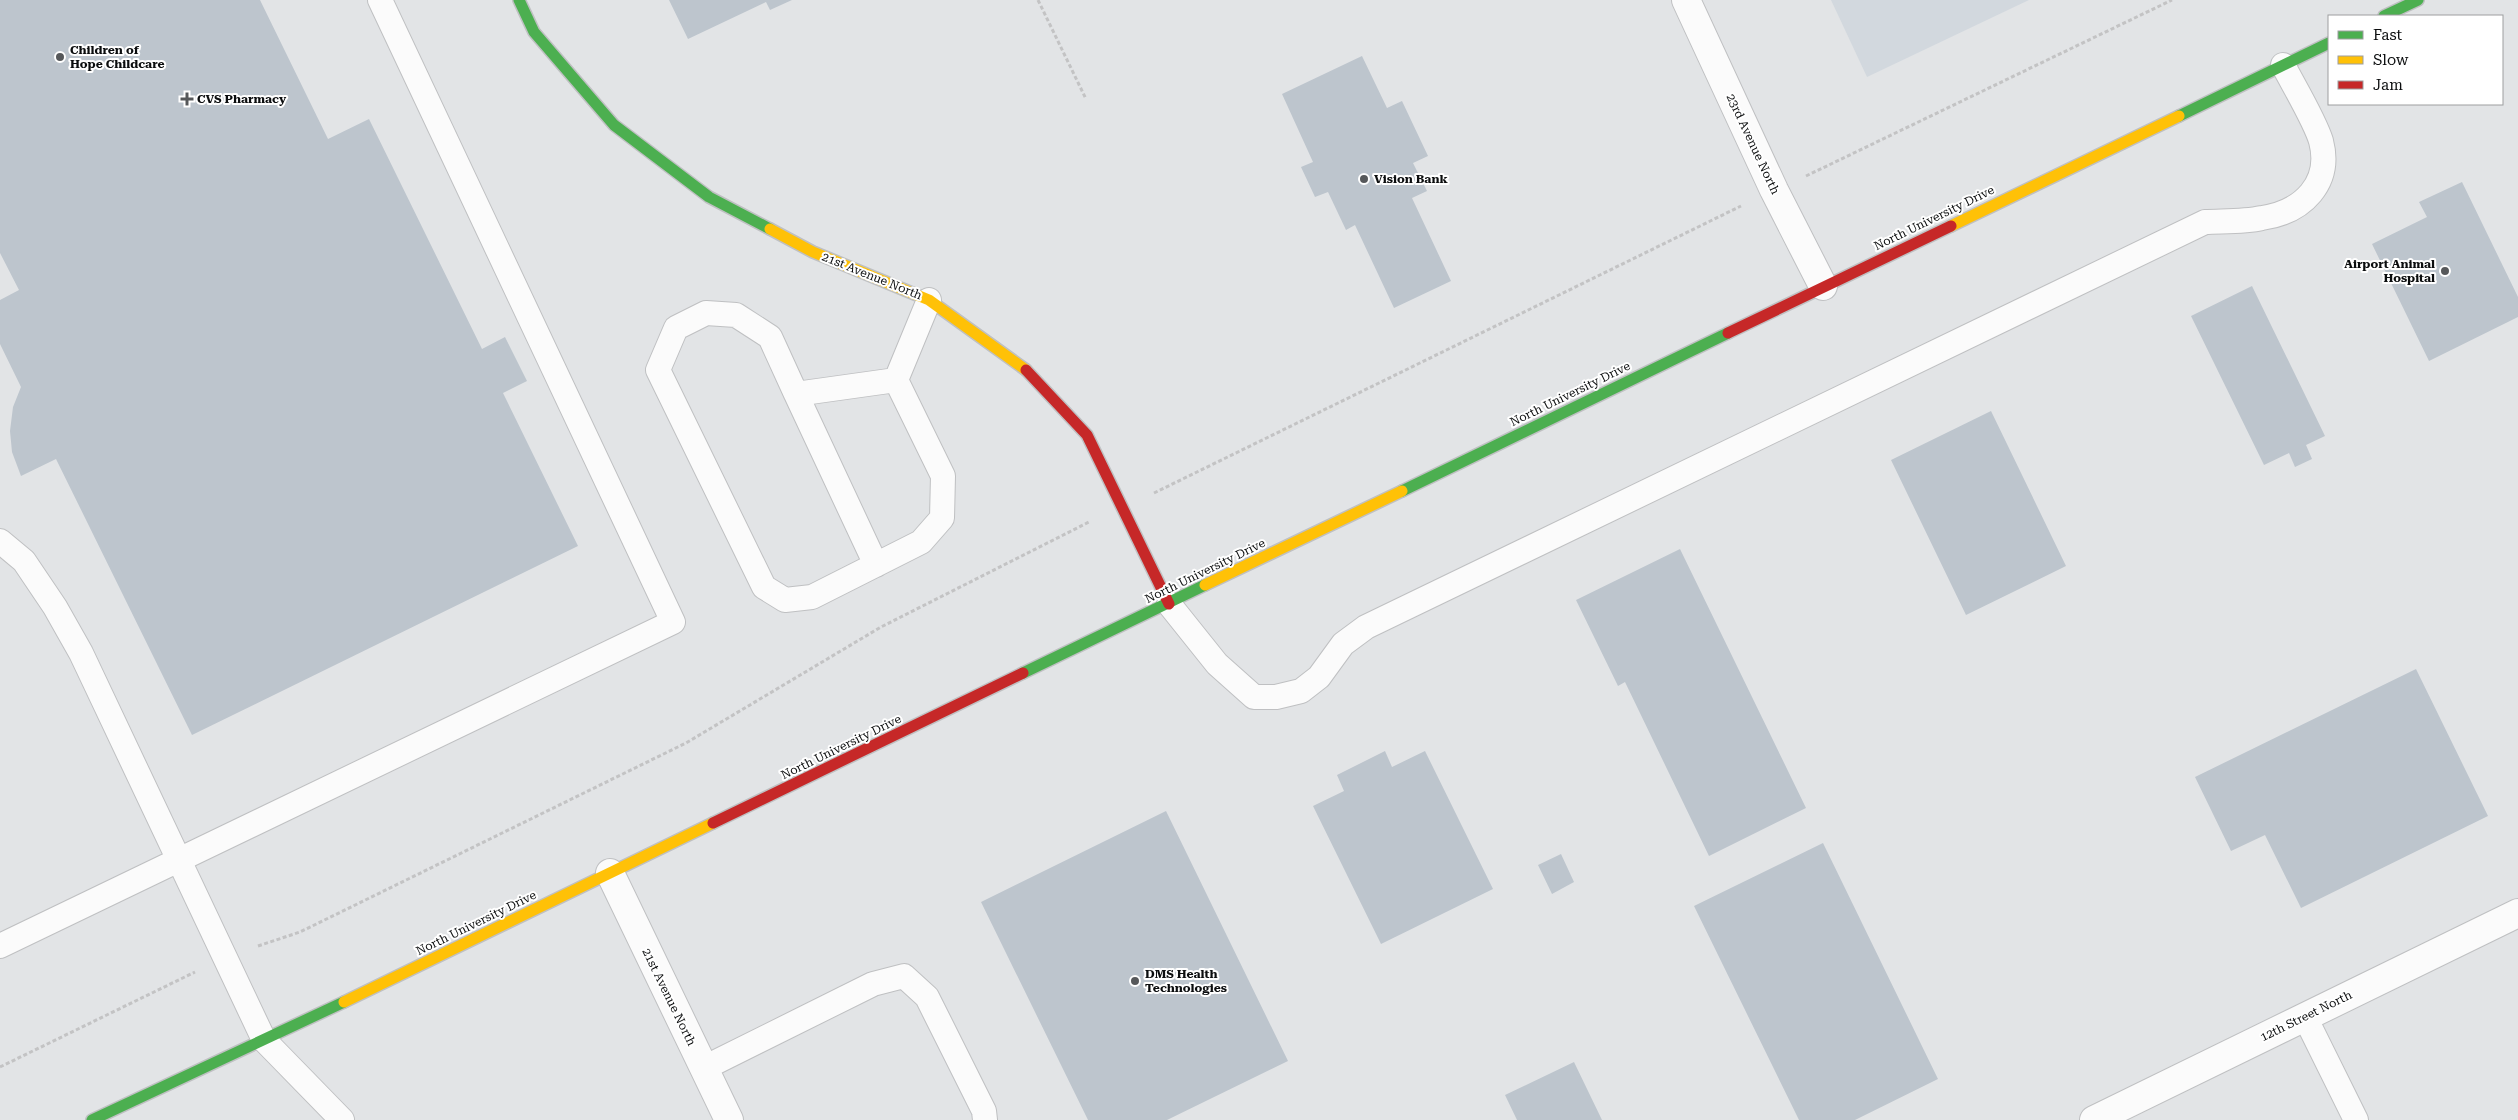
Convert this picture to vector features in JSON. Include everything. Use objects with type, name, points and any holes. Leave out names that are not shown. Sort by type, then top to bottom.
[{"type":"main road","name":"21st Avenue North","points":[[519,0],[534,32],[614,125],[709,197],[813,252],[929,300],[1032,374],[1086,435],[1169,604]]},
{"type":"main road","points":[[2386,15],[2418,0]]},
{"type":"main road","name":"North University Drive","points":[[92,1120],[264,1040],[2328,44]]},
{"type":"street","name":"23rd Avenue North","points":[[1686,0],[1774,190],[1823,286]]},
{"type":"street","name":"21st Avenue North","points":[[610,873],[729,1120]]},
{"type":"street","name":"12th Street North","points":[[2094,1120],[2518,913]]},
{"type":"lane","points":[[0,946],[673,622],[380,0]]},
{"type":"lane","points":[[1169,604],[1217,664],[1254,697],[1276,697],[1301,691],[1319,677],[1343,644],[1366,627],[2205,222],[2264,218],[2288,210],[2309,197],[2320,180],[2324,164],[2320,140],[2283,66]]},
{"type":"lane","points":[[876,565],[770,337],[736,315],[706,313],[676,328],[658,370],[764,587],[785,600],[812,597],[876,565],[921,542],[942,518],[943,476],[896,380],[929,300]]},
{"type":"lane","points":[[796,394],[896,380]]},
{"type":"lane","points":[[0,541],[24,561],[55,607],[81,653],[264,1040],[342,1120]]},
{"type":"lane","points":[[704,1068],[873,984],[904,976],[927,997],[984,1111],[985,1120]]},
{"type":"lane","points":[[2305,1017],[2356,1120]]},
{"type":"path","points":[[1038,0],[1086,99]]},
{"type":"path","points":[[0,1068],[225,957],[300,932],[686,743],[881,627],[1092,520],[1122,508],[1774,190],[2172,0]]},
{"type":"shaded area","points":[[1831,0],[2029,0],[1867,77]]},
{"type":"building","points":[[0,0],[260,0],[328,139],[369,119],[482,349],[505,337],[527,381],[503,393],[578,546],[192,735],[56,459],[21,476],[12,452],[10,431],[13,407],[21,387],[0,344],[0,300],[19,290],[0,253]]},
{"type":"building","points":[[669,0],[792,0],[770,10],[766,2],[688,39]]},
{"type":"building","name":"Vision Bank","points":[[1362,56],[1387,108],[1402,101],[1428,156],[1413,163],[1427,191],[1412,198],[1451,281],[1394,308],[1355,225],[1346,230],[1328,192],[1315,197],[1301,167],[1313,162],[1282,94]]},
{"type":"building","name":"Airport Animal Hospital","points":[[2462,182],[2518,297],[2518,317],[2429,361],[2372,244],[2427,217],[2419,202]]},
{"type":"building","points":[[2252,286],[2325,436],[2306,445],[2312,459],[2295,467],[2289,453],[2264,465],[2191,316]]},
{"type":"building","points":[[1991,411],[2066,566],[1966,615],[1891,460]]},
{"type":"building","points":[[1680,549],[1806,808],[1709,856],[1625,682],[1618,686],[1576,600]]},
{"type":"building","points":[[2416,669],[2488,816],[2301,908],[2265,835],[2231,851],[2195,777]]},
{"type":"building","points":[[1385,751],[1392,767],[1425,751],[1493,889],[1381,944],[1313,806],[1344,791],[1337,775]]},
{"type":"building","name":"DMS Health Technologies","points":[[1166,811],[1288,1061],[1167,1120],[1088,1120],[981,902]]},
{"type":"building","points":[[1823,843],[1938,1079],[1855,1120],[1799,1120],[1694,906]]},
{"type":"building","points":[[1561,854],[1574,882],[1552,894],[1538,865]]},
{"type":"building","points":[[1574,1062],[1602,1120],[1517,1120],[1505,1095]]},
{"type":"traffic: fast","points":[[519,0],[534,32],[614,125],[709,197],[770,229]]},
{"type":"traffic: fast","points":[[2386,15],[2418,0]]},
{"type":"traffic: fast","points":[[2179,116],[2328,43]]},
{"type":"traffic: fast","points":[[1402,491],[1728,333]]},
{"type":"traffic: fast","points":[[1023,673],[1205,585]]},
{"type":"traffic: fast","points":[[92,1120],[344,1002]]},
{"type":"traffic: slow","points":[[1951,226],[2179,116]]},
{"type":"traffic: slow","points":[[770,229],[813,252],[929,300],[1026,370]]},
{"type":"traffic: slow","points":[[1205,585],[1402,491]]},
{"type":"traffic: slow","points":[[344,1002],[713,823]]},
{"type":"traffic: jam","points":[[1728,333],[1951,226]]},
{"type":"traffic: jam","points":[[1026,370],[1087,435],[1169,604]]},
{"type":"traffic: jam","points":[[713,823],[1023,673]]},
{"type":"place","name":"Children of Hope Childcare","points":[[60,57]]},
{"type":"place","name":"CVS Pharmacy","points":[[187,99]]},
{"type":"place","name":"Vision Bank","points":[[1364,179]]},
{"type":"place","name":"Airport Animal Hospital","points":[[2445,271]]},
{"type":"place","name":"DMS Health Technologies","points":[[1135,981]]}]
